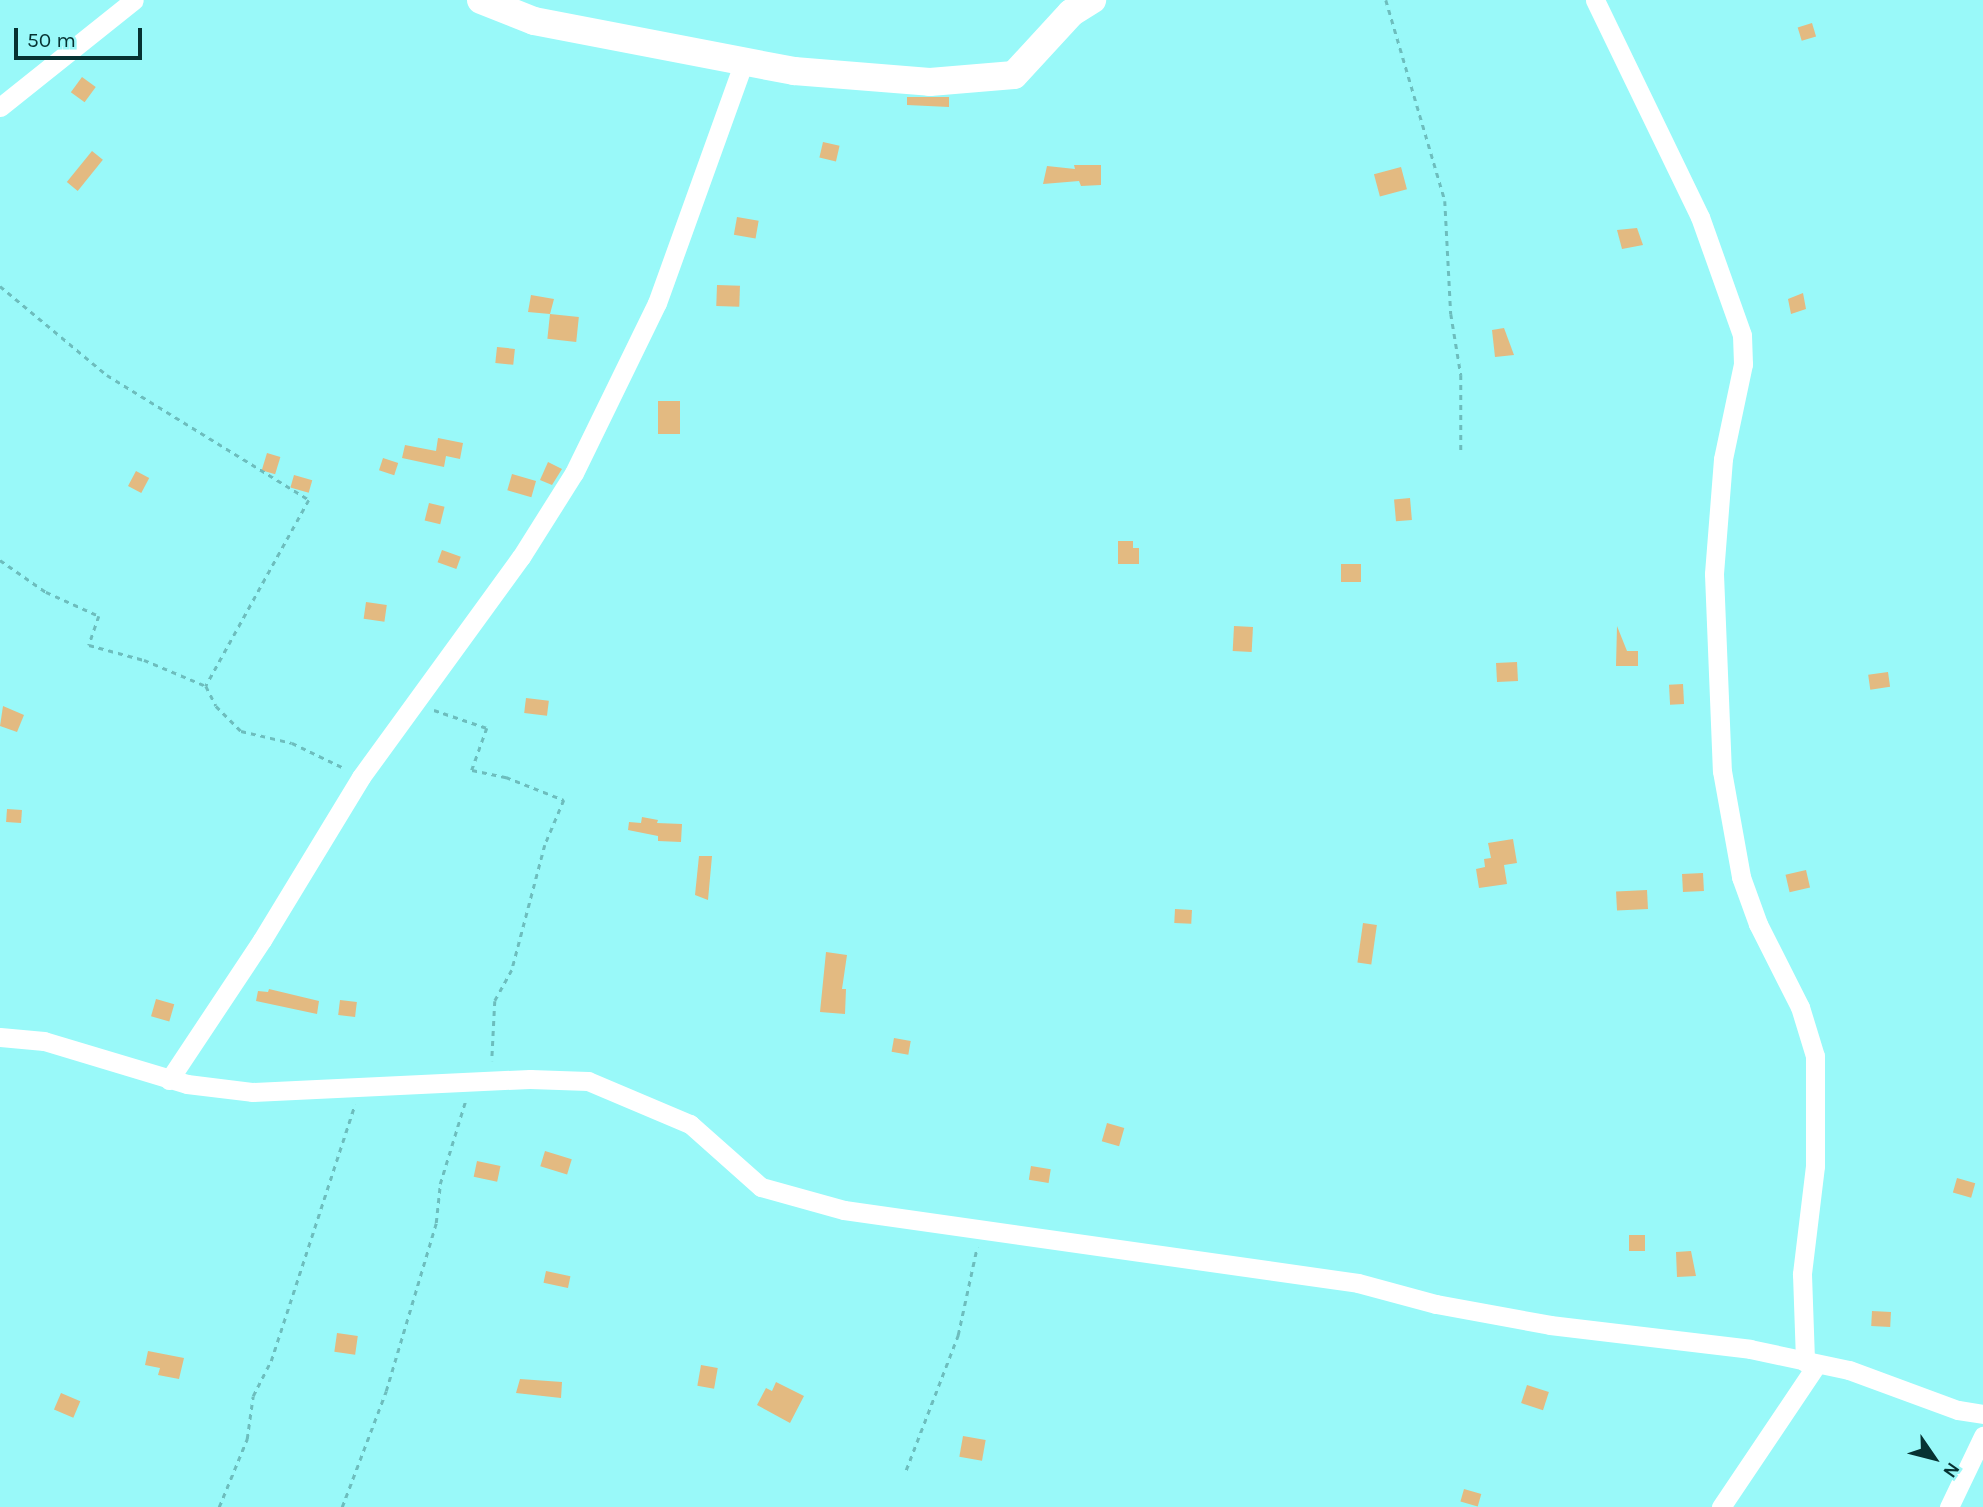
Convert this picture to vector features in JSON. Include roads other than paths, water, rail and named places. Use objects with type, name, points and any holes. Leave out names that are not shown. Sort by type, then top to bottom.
[{"type":"street","points":[[0,107],[134,0]]},
{"type":"street","points":[[481,0],[534,21],[853,79],[1003,79],[1022,70],[1071,13],[1092,0]]},
{"type":"street","points":[[1595,0],[1700,217],[1742,335],[1743,364],[1727,429],[1717,523],[1720,744],[1726,813],[1741,877],[1758,924],[1800,1007],[1815,1056],[1815,1166],[1802,1274],[1811,1363],[1721,1507]]},
{"type":"street","points":[[169,1080],[262,940],[361,777],[521,557],[574,472],[657,303],[744,61]]},
{"type":"street","points":[[0,1037],[44,1041],[169,1080],[252,1092],[358,1090],[470,1081],[588,1081],[690,1124],[770,1191],[858,1213],[1358,1283],[1501,1317],[1639,1338],[1704,1342],[1881,1379],[1958,1410],[1983,1414]]},
{"type":"street","points":[[1949,1507],[1983,1436]]}]
